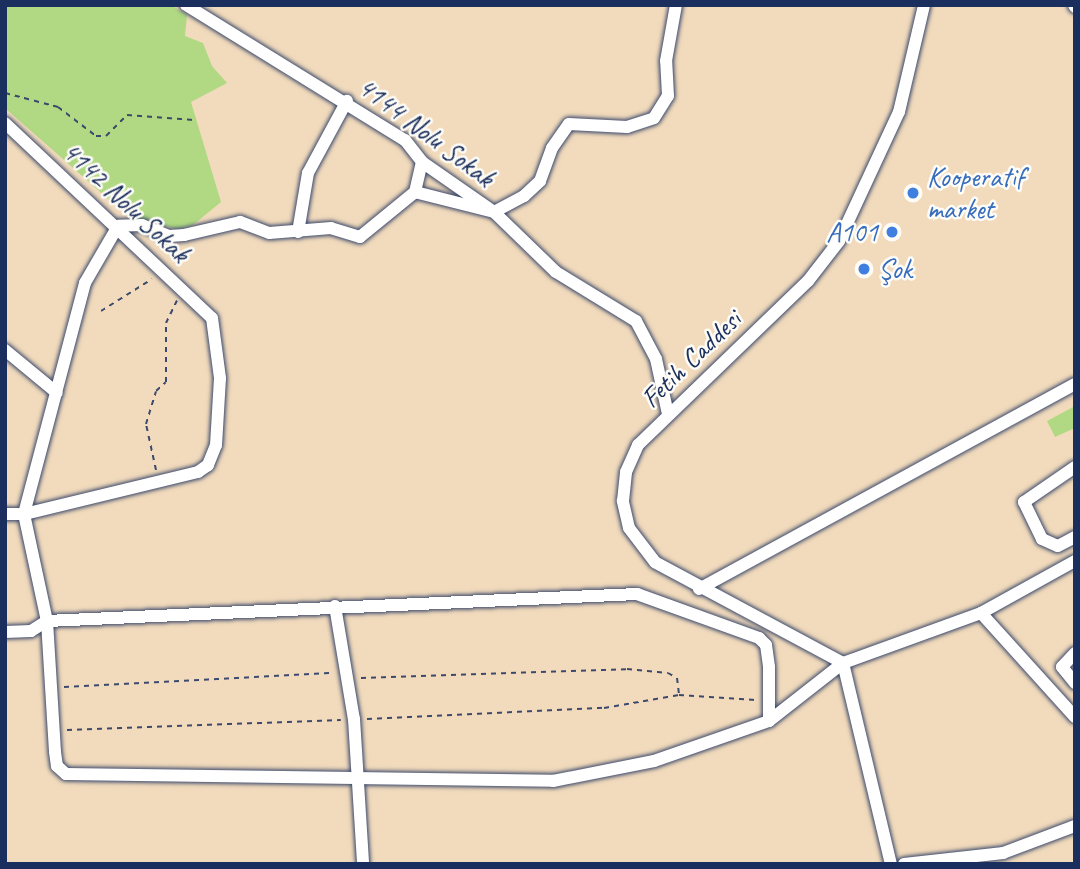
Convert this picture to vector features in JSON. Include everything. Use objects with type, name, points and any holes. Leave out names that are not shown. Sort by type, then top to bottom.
[{"type":"street","name":"4144 Nolu Sokak","points":[[186,5],[347,101],[405,139],[422,162],[494,212],[555,272],[636,321],[656,359],[668,414]]},
{"type":"street","points":[[415,192],[494,212],[524,196],[540,181],[552,148],[569,124],[627,127],[654,118],[668,96],[666,61],[676,5]]},
{"type":"street","name":"Fetih Caddesi","points":[[843,663],[776,624],[699,589],[655,562],[629,528],[623,501],[626,472],[638,444],[808,281],[839,241],[899,112],[924,5]]},
{"type":"street","points":[[298,232],[308,173],[347,101]]},
{"type":"street","name":"4142 Nolu Sokak","points":[[5,123],[118,226],[212,318],[220,378],[213,457],[198,472],[159,484]]},
{"type":"street","points":[[422,162],[415,192],[360,237],[331,228],[270,233],[240,222],[206,233],[169,236],[142,225],[118,226],[85,283],[24,514],[47,621],[57,765],[66,774],[553,781],[654,761],[769,721],[843,663],[981,613],[1075,561]]},
{"type":"street","points":[[5,350],[57,393]]},
{"type":"street","points":[[699,589],[1075,384]]},
{"type":"street","points":[[1075,467],[1024,502],[1042,539],[1058,546],[1075,537]]},
{"type":"street","points":[[5,514],[24,514],[159,484]]},
{"type":"street","points":[[5,632],[31,631],[47,621],[637,594],[759,638],[766,645],[769,667],[769,721]]},
{"type":"street","points":[[335,606],[360,779],[362,864]]},
{"type":"street","points":[[981,613],[1075,717]]},
{"type":"street","points":[[1075,653],[1062,667],[1075,683]]},
{"type":"street","points":[[843,663],[891,864]]},
{"type":"street","points":[[904,864],[1003,853],[1075,826]]},
{"type":"path","points":[[5,93],[58,107],[96,136],[106,136],[127,115],[194,120]]},
{"type":"path","points":[[101,312],[165,271]]},
{"type":"path","points":[[159,484],[146,424],[156,391],[166,382],[166,323],[183,290]]},
{"type":"path","points":[[50,688],[346,675],[627,669],[668,673],[677,678],[679,695],[769,701]]},
{"type":"green space","points":[[5,5],[171,5],[187,15],[185,36],[203,43],[212,66],[227,83],[191,102],[221,202],[193,225],[178,229],[131,219],[5,108]]},
{"type":"green space","points":[[1075,406],[1075,428],[1055,437],[1047,421]]},
{"type":"place","name":"Kooperatif market","points":[[913,193]]},
{"type":"place","name":"A101","points":[[892,232]]},
{"type":"place","name":"Şok","points":[[864,269]]}]
